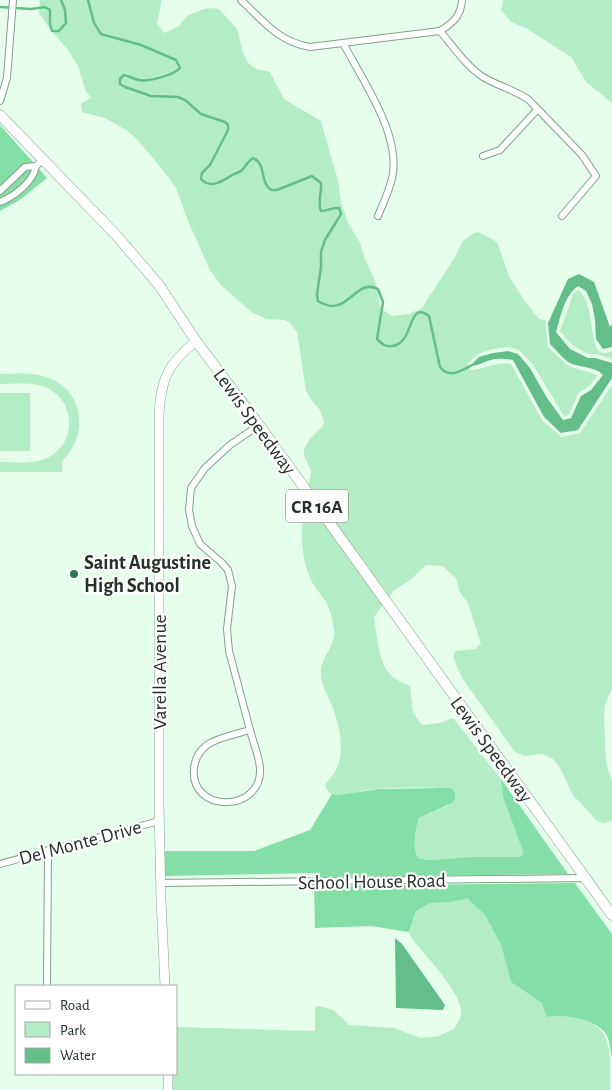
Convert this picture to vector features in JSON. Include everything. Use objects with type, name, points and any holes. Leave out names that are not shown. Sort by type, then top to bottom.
[{"type":"main road","name":"Lewis Speedway","points":[[0,115],[39,163],[138,260],[159,285],[196,341],[259,425],[612,915]]},
{"type":"street","points":[[240,0],[282,38],[296,45],[310,47],[440,31],[452,24],[462,10],[462,0]]},
{"type":"street","points":[[0,101],[7,78],[13,4]]},
{"type":"street","points":[[440,31],[483,77],[520,93],[529,100],[582,155],[596,176],[562,216]]},
{"type":"street","points":[[343,43],[386,124],[393,151],[393,173],[378,216]]},
{"type":"street","points":[[483,156],[500,150],[537,110]]},
{"type":"street","points":[[0,192],[25,167],[39,163]]},
{"type":"street","points":[[0,202],[18,191],[34,176],[39,163]]},
{"type":"street","name":"Varella Avenue","points":[[165,985],[159,821],[160,400],[171,366],[196,341]]},
{"type":"street","points":[[250,730],[215,741],[207,745],[197,756],[194,772],[195,780],[198,788],[209,799],[224,803],[240,800],[248,795],[257,783],[260,766],[229,651],[227,630],[232,586],[228,570],[200,544],[192,526],[189,510],[191,488],[204,468],[230,445],[259,425]]},
{"type":"street","name":"Del Monte Drive","points":[[0,864],[159,821]]},
{"type":"street","points":[[47,985],[48,850]]},
{"type":"street","name":"School House Road","points":[[160,883],[584,878]]},
{"type":"street","points":[[168,1075],[168,1090]]},
{"type":"green space","points":[[40,0],[162,0],[157,23],[164,33],[179,26],[187,16],[204,9],[219,9],[237,29],[243,53],[248,63],[256,69],[270,72],[284,99],[321,121],[338,181],[341,203],[348,223],[360,243],[375,281],[380,308],[392,316],[409,314],[422,308],[455,257],[463,241],[478,232],[497,242],[509,276],[539,319],[545,320],[548,347],[568,366],[598,375],[589,386],[578,394],[569,415],[564,416],[533,365],[519,350],[508,347],[478,354],[468,363],[470,370],[505,363],[511,364],[542,420],[561,437],[580,433],[612,385],[612,689],[605,704],[604,716],[606,763],[612,780],[612,821],[603,823],[597,821],[573,795],[560,768],[553,759],[543,754],[525,756],[515,752],[462,678],[453,657],[456,651],[475,649],[481,644],[468,603],[459,591],[456,578],[443,566],[426,565],[409,581],[394,590],[389,597],[308,487],[311,471],[304,455],[304,449],[310,439],[323,426],[324,421],[320,410],[306,391],[297,332],[285,320],[267,319],[251,312],[220,284],[210,270],[188,221],[176,188],[169,178],[139,141],[126,130],[105,118],[82,112],[81,103],[92,98],[86,92],[78,66],[39,13]]},
{"type":"green space","points":[[503,0],[612,0],[612,103],[586,82],[571,57],[526,28],[511,22],[501,10]]},
{"type":"green space","points":[[578,290],[588,305],[595,344],[604,353],[612,351],[612,359],[596,354],[588,354],[572,345],[560,331],[573,294]]},
{"type":"green space","points":[[0,374],[41,375],[59,383],[75,402],[79,414],[77,439],[71,451],[62,461],[62,472],[0,472],[0,462],[19,463],[44,460],[58,451],[68,433],[69,423],[68,413],[58,395],[44,386],[19,383],[0,384]]},
{"type":"green space","points":[[0,393],[30,393],[30,451],[0,451]]},
{"type":"green space","points":[[306,498],[383,605],[374,617],[382,660],[387,671],[392,676],[410,686],[413,713],[422,725],[440,723],[453,718],[501,779],[503,797],[522,849],[523,854],[520,857],[472,857],[429,860],[418,858],[415,838],[419,818],[447,806],[455,798],[455,792],[451,789],[389,788],[341,795],[332,794],[327,789],[325,785],[336,770],[341,754],[339,728],[321,678],[321,667],[332,644],[334,632],[329,607],[313,584],[305,563],[302,530]]},
{"type":"green space","points":[[467,897],[485,915],[501,945],[511,982],[542,1003],[549,1015],[584,1020],[595,1025],[602,1032],[610,1054],[610,1090],[172,1090],[171,1075],[178,1075],[178,1027],[315,1031],[315,1007],[319,1006],[333,1010],[349,1025],[394,1028],[420,1038],[439,1036],[454,1029],[461,1015],[461,1007],[457,997],[412,939],[409,932],[416,911],[430,903],[451,902]]},
{"type":"shaded area","points":[[0,125],[47,178],[21,199],[0,211]]},
{"type":"shaded area","points":[[501,779],[568,874],[314,877],[314,873],[164,876],[164,851],[254,851],[310,830],[332,794],[338,795],[379,789],[451,788],[455,792],[455,798],[452,803],[419,818],[415,838],[418,858],[429,860],[472,857],[520,857],[523,854],[522,849],[503,797]]},
{"type":"shaded area","points":[[575,883],[612,934],[612,1057],[608,1039],[602,1029],[588,1021],[570,1017],[547,1017],[542,1003],[511,982],[501,945],[485,915],[467,898],[451,902],[430,903],[416,911],[409,932],[371,926],[315,928],[314,886]]},
{"type":"water","points":[[579,274],[594,282],[610,327],[612,324],[612,347],[603,349],[596,339],[592,304],[586,291],[578,286],[566,301],[556,332],[570,349],[588,358],[612,363],[612,378],[578,430],[561,433],[544,417],[513,360],[494,359],[470,366],[479,357],[493,353],[508,351],[518,354],[530,368],[547,398],[563,420],[571,418],[581,396],[591,390],[603,375],[596,370],[568,362],[550,344],[548,323],[568,279]]},
{"type":"water","points":[[395,938],[402,944],[445,1005],[443,1010],[396,1008]]},
{"type":"waterway","points":[[0,7],[31,9],[45,7],[50,10],[52,31],[59,31],[66,23],[65,10],[61,0]]},
{"type":"waterway","points":[[88,0],[94,23],[101,34],[141,45],[176,60],[180,68],[167,75],[149,80],[139,80],[124,75],[120,79],[120,84],[151,96],[178,97],[185,100],[201,114],[225,122],[228,125],[228,130],[210,165],[202,173],[201,179],[209,184],[218,183],[241,171],[253,158],[258,161],[267,186],[271,190],[277,190],[312,176],[321,183],[319,205],[321,211],[339,208],[341,214],[325,240],[321,252],[318,301],[328,305],[337,305],[363,288],[378,289],[383,302],[377,339],[382,344],[392,346],[399,343],[404,338],[414,317],[417,313],[422,312],[429,316],[440,367],[447,373],[455,373],[472,365]]},
{"type":"place","name":"Saint Augustine High School","points":[[74,574]]}]
